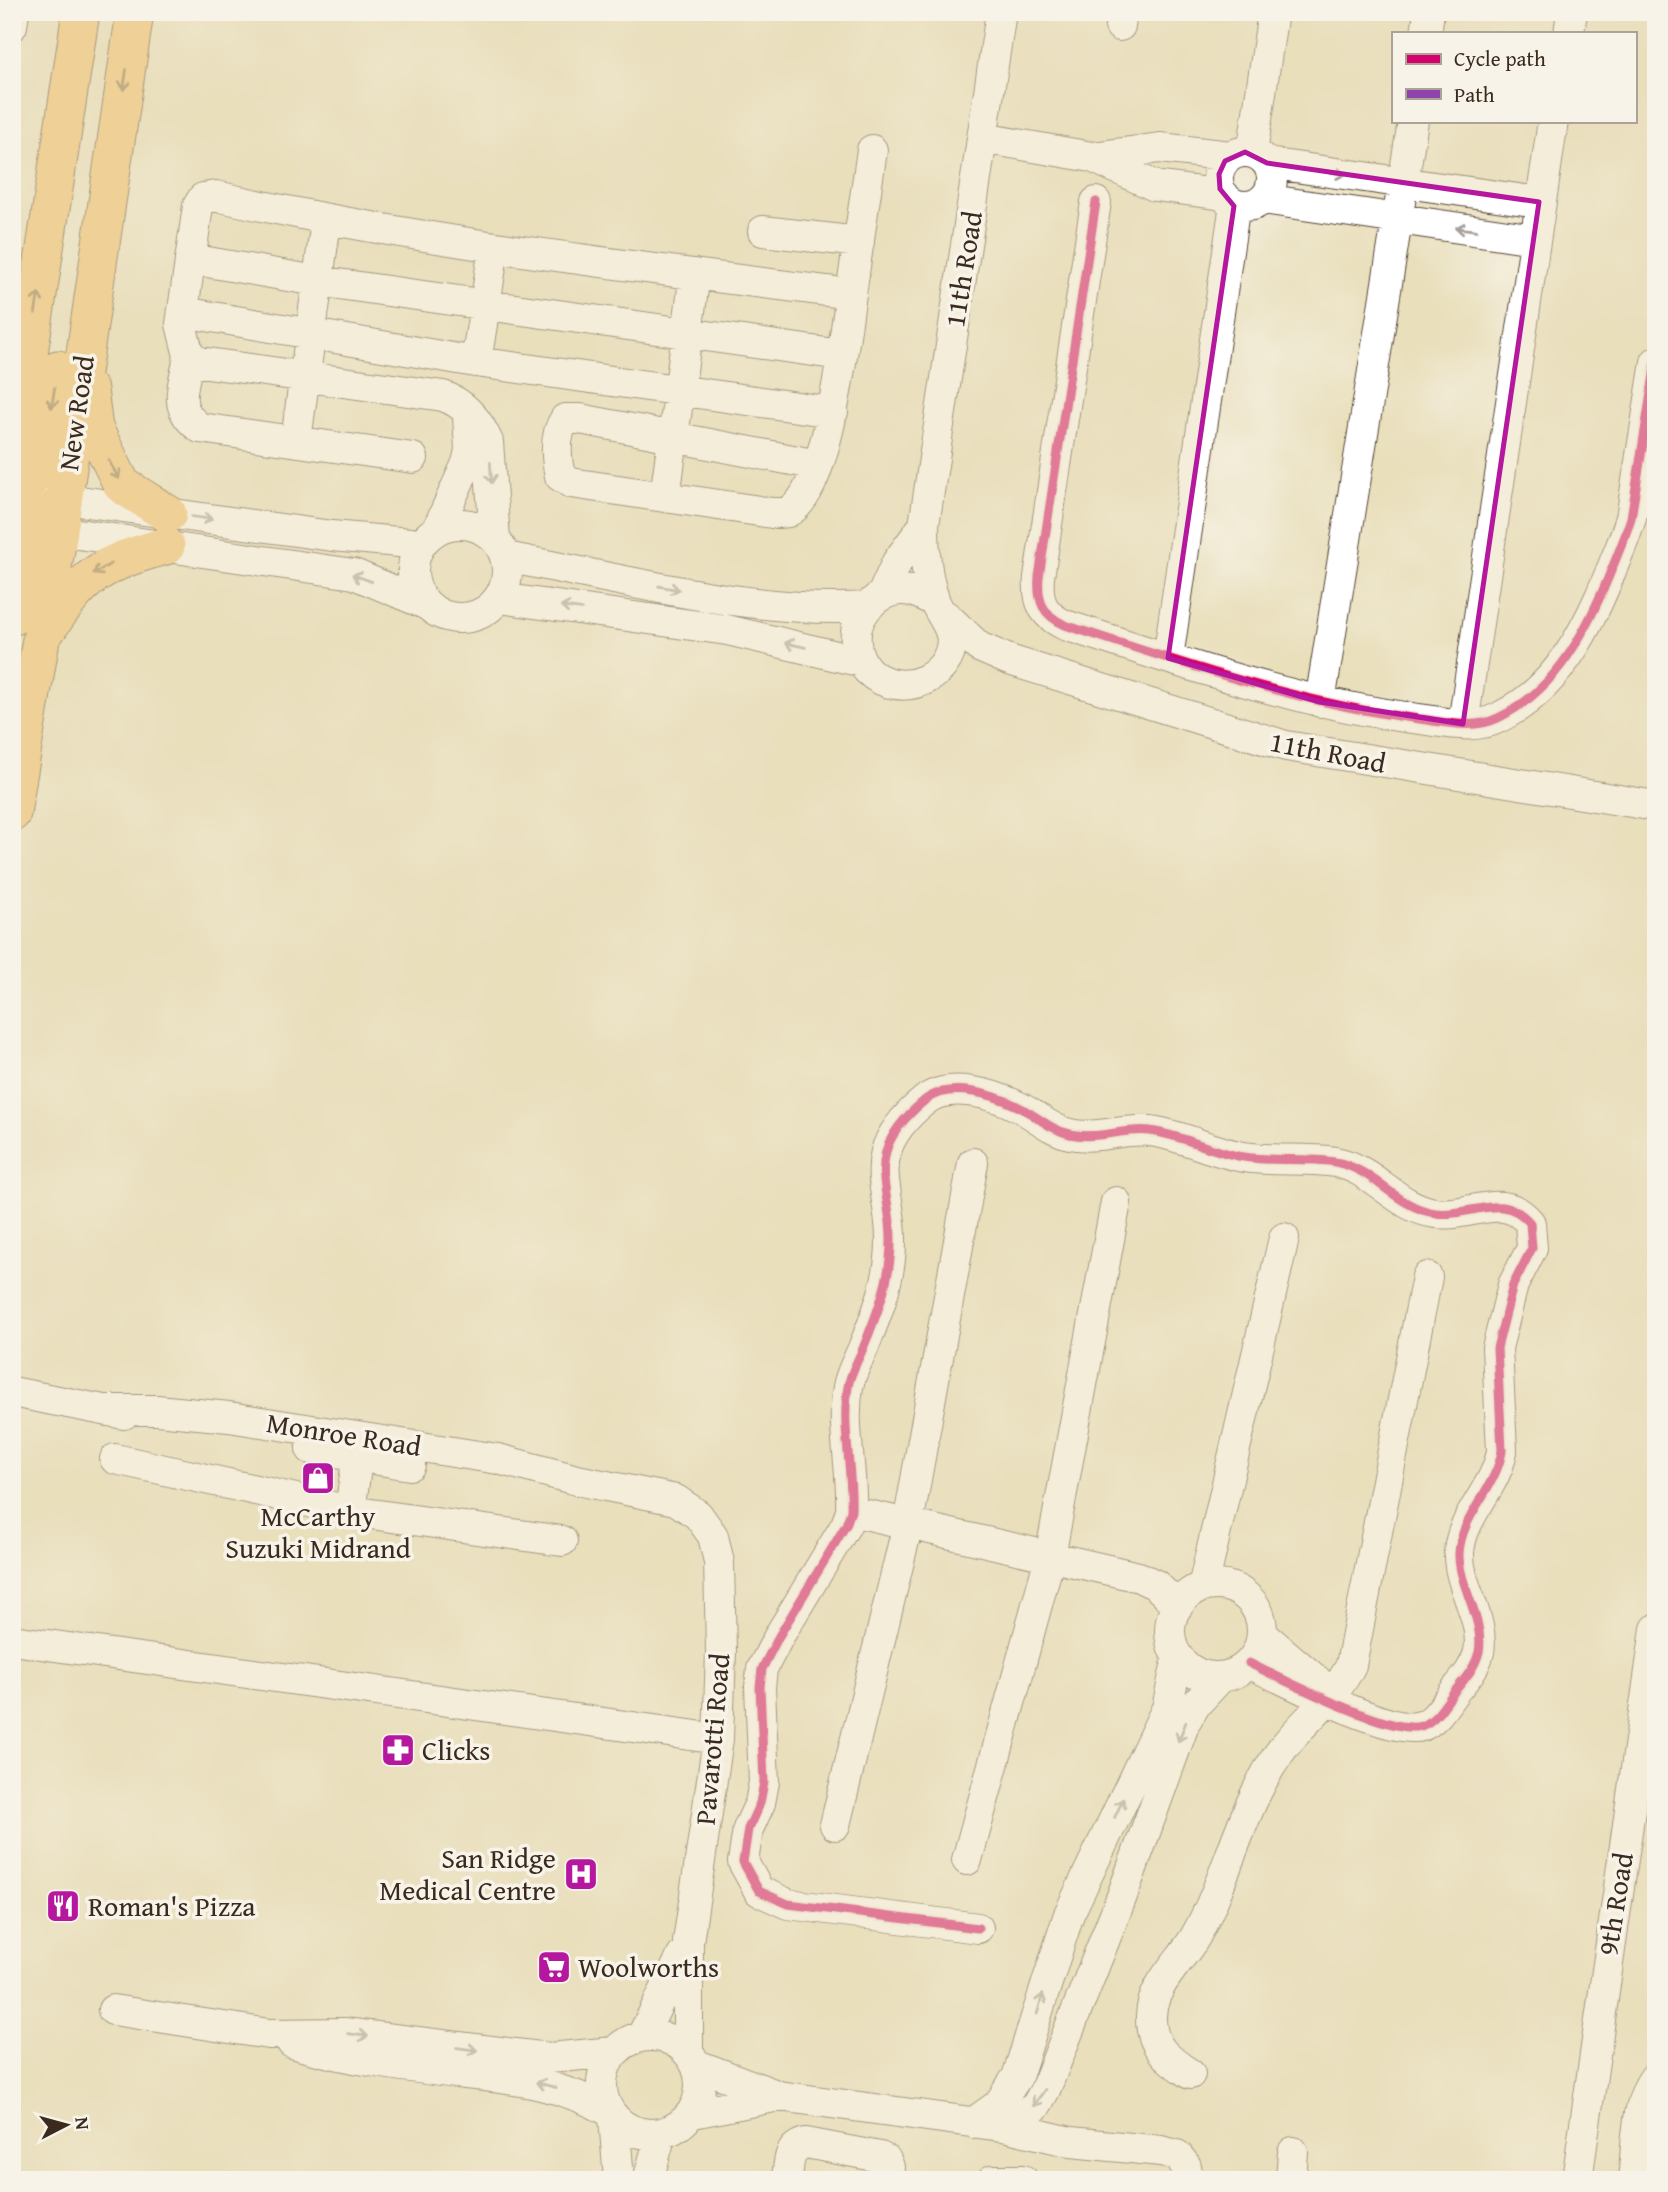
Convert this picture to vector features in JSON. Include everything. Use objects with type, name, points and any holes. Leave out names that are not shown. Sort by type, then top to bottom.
[{"type":"main road","name":"New Road","points":[[12,813],[40,640],[29,505],[81,12]]},
{"type":"main road","name":"New Road","points":[[29,505],[84,358],[135,12]]},
{"type":"main road","points":[[12,617],[24,556],[29,505],[40,464],[84,224],[112,167]]},
{"type":"main road","points":[[40,640],[73,593],[93,574],[167,530],[122,485],[103,452],[94,428],[84,358]]},
{"type":"street","points":[[12,26],[14,12]]},
{"type":"street","name":"11th Road","points":[[1001,12],[924,525],[924,545],[940,609],[979,647],[1009,660],[1286,746],[1656,806]]},
{"type":"street","points":[[1240,200],[1271,186],[1250,157],[1273,12]]},
{"type":"street","points":[[1426,32],[1429,12]]},
{"type":"street","points":[[1569,32],[1572,12]]},
{"type":"street","points":[[1320,702],[1413,122]]},
{"type":"street","points":[[1463,724],[1553,122]]},
{"type":"street","points":[[982,138],[1092,157],[1155,186],[1534,239]]},
{"type":"street","points":[[1092,157],[1160,148],[1250,157],[1404,184],[1539,202]]},
{"type":"street","points":[[818,465],[674,435],[580,419],[565,419],[558,429],[557,464],[560,476],[571,482],[772,513],[788,512],[798,503],[818,465],[833,412],[872,150]]},
{"type":"street","points":[[1168,658],[1240,200],[1219,174],[1250,157]]},
{"type":"street","points":[[412,458],[200,428],[186,418],[181,405],[189,356],[183,343],[183,312],[198,206],[203,198],[216,196],[326,221],[494,248],[851,294]]},
{"type":"street","points":[[1096,202],[1038,593],[1042,608],[1051,619],[1168,658],[1320,702],[1463,724],[1497,719],[1546,686],[1568,660],[1619,552],[1631,518],[1656,362]]},
{"type":"street","points":[[296,440],[326,221]]},
{"type":"street","points":[[763,231],[859,242]]},
{"type":"street","points":[[476,362],[494,248]]},
{"type":"street","points":[[190,258],[317,281],[687,331],[841,355]]},
{"type":"street","points":[[665,497],[695,274]]},
{"type":"street","points":[[183,312],[476,362],[833,412]]},
{"type":"street","points":[[29,505],[167,530],[354,574],[425,604],[443,616],[464,619],[484,613],[499,598],[507,579],[488,443],[482,430],[458,401],[443,396],[200,362],[189,356]]},
{"type":"street","points":[[425,604],[415,585],[414,564],[470,450],[468,413]]},
{"type":"street","points":[[167,530],[359,540],[429,537],[457,523],[478,527],[501,548],[732,599],[821,608],[874,601],[900,590],[919,593],[940,609],[952,637],[948,657],[935,675],[916,685],[895,686],[876,677],[862,662],[856,643],[858,624],[874,601]]},
{"type":"street","name":"11th Road","points":[[874,601],[897,562],[924,525]]},
{"type":"street","points":[[499,598],[727,629],[862,662]]},
{"type":"street","name":"11th Road","points":[[935,675],[1009,660]]},
{"type":"street","points":[[978,1928],[788,1904],[759,1891],[743,1862],[748,1829],[760,1803],[764,1782],[760,1687],[762,1669],[846,1525],[850,1511],[845,1416],[849,1383],[885,1287],[890,1257],[882,1162],[894,1135],[926,1099],[946,1092],[967,1091],[993,1096],[1018,1106],[1069,1134],[1147,1131],[1176,1135],[1204,1148],[1245,1157],[1337,1162],[1373,1176],[1401,1201],[1437,1213],[1499,1205],[1514,1208],[1531,1223],[1532,1248],[1513,1285],[1497,1348],[1502,1451],[1499,1467],[1469,1522],[1459,1553],[1479,1650],[1472,1671],[1433,1719],[1422,1726],[1394,1727],[1249,1663]]},
{"type":"street","points":[[835,1825],[908,1524],[973,1163]]},
{"type":"street","points":[[967,1860],[1050,1557],[1116,1202]]},
{"type":"street","points":[[1203,1587],[1284,1238]]},
{"type":"street","points":[[1190,2074],[1162,2054],[1154,2040],[1151,2012],[1165,1980],[1198,1932],[1232,1847],[1268,1771],[1295,1732],[1332,1698],[1348,1672],[1427,1277]]},
{"type":"street","name":"Monroe Road","points":[[12,1392],[198,1431],[359,1446],[499,1479],[577,1480],[676,1500],[698,1515],[713,1536]]},
{"type":"street","points":[[350,1511],[359,1446]]},
{"type":"street","points":[[115,1459],[350,1511],[562,1541]]},
{"type":"street","points":[[850,1511],[1150,1581],[1178,1606]]},
{"type":"street","name":"Pavarotti Road","points":[[692,2058],[688,1942],[718,1739],[722,1593],[713,1536]]},
{"type":"street","points":[[973,2123],[1006,2095],[1017,2077],[1055,1952],[1167,1708],[1178,1657],[1171,1631],[1178,1606],[1189,1594],[1215,1585],[1239,1591],[1256,1609],[1262,1634],[1260,1644],[1249,1663],[1232,1674],[1221,1676],[1197,1672],[1178,1657]]},
{"type":"street","name":"9th Road","points":[[1577,2180],[1656,1629]]},
{"type":"street","points":[[1262,1634],[1332,1698]]},
{"type":"street","points":[[12,1640],[718,1739]]},
{"type":"street","points":[[1008,2127],[1036,2106],[1045,2090],[1185,1722],[1196,1704],[1221,1676]]},
{"type":"street","points":[[1096,1858],[1130,1872]]},
{"type":"street","name":"Pavarotti Road","points":[[642,2036],[688,1942]]},
{"type":"street","points":[[1055,1952],[1093,1968]]},
{"type":"street","points":[[113,2010],[269,2034],[344,2033],[550,2058],[614,2052],[642,2036],[658,2036],[674,2041],[692,2058],[779,2096],[1008,2127],[1071,2142],[1177,2155],[1186,2166],[1188,2180]]},
{"type":"street","points":[[269,2034],[337,2057],[548,2085],[573,2092],[612,2115],[635,2133],[661,2134],[685,2123],[693,2113],[700,2098],[701,2081],[692,2058]]},
{"type":"street","points":[[1028,2044],[1059,2053]]},
{"type":"street","points":[[614,2052],[602,2081],[603,2096],[612,2115],[619,2180]]},
{"type":"street","points":[[1633,2180],[1642,2108],[1649,2083],[1656,2076]]},
{"type":"street","points":[[693,2113],[779,2096]]},
{"type":"street","points":[[648,2180],[661,2134]]},
{"type":"street","points":[[787,2180],[791,2150],[806,2143],[880,2157],[886,2160],[889,2167],[887,2180]]},
{"type":"street","points":[[992,2180],[1023,2180]]},
{"type":"highlighted area","points":[[1245,152],[1267,163],[1539,202],[1463,724],[1320,702],[1168,658],[1234,206],[1220,189],[1219,174],[1225,161]]},
{"type":"marked path","points":[[12,26],[14,12]]},
{"type":"cycle path","points":[[1096,202],[1039,577],[1041,601],[1051,617],[1065,625],[1240,680],[1329,703],[1459,724],[1489,722],[1523,703],[1544,685],[1578,640],[1625,536],[1631,518],[1656,362]]},
{"type":"cycle path","points":[[978,1928],[788,1904],[759,1891],[743,1862],[748,1829],[760,1803],[764,1782],[760,1687],[762,1669],[846,1525],[851,1511],[846,1402],[851,1377],[883,1292],[890,1259],[891,1234],[884,1176],[885,1158],[890,1140],[903,1122],[934,1095],[958,1091],[996,1097],[1070,1134],[1090,1136],[1150,1131],[1244,1157],[1335,1162],[1362,1172],[1396,1196],[1421,1209],[1448,1214],[1486,1208],[1509,1208],[1520,1213],[1530,1223],[1532,1248],[1513,1285],[1497,1348],[1502,1451],[1499,1465],[1466,1526],[1459,1553],[1480,1640],[1479,1652],[1472,1669],[1440,1712],[1421,1726],[1407,1727],[1336,1704],[1249,1663]]},
{"type":"place","name":"McCarthy Suzuki Midrand","points":[[318,1478]]},
{"type":"place","name":"Clicks","points":[[398,1750]]},
{"type":"place","name":"San Ridge Medical Centre","points":[[581,1874]]},
{"type":"place","name":"Roman's Pizza","points":[[63,1906]]},
{"type":"place","name":"Woolworths","points":[[554,1967]]}]
